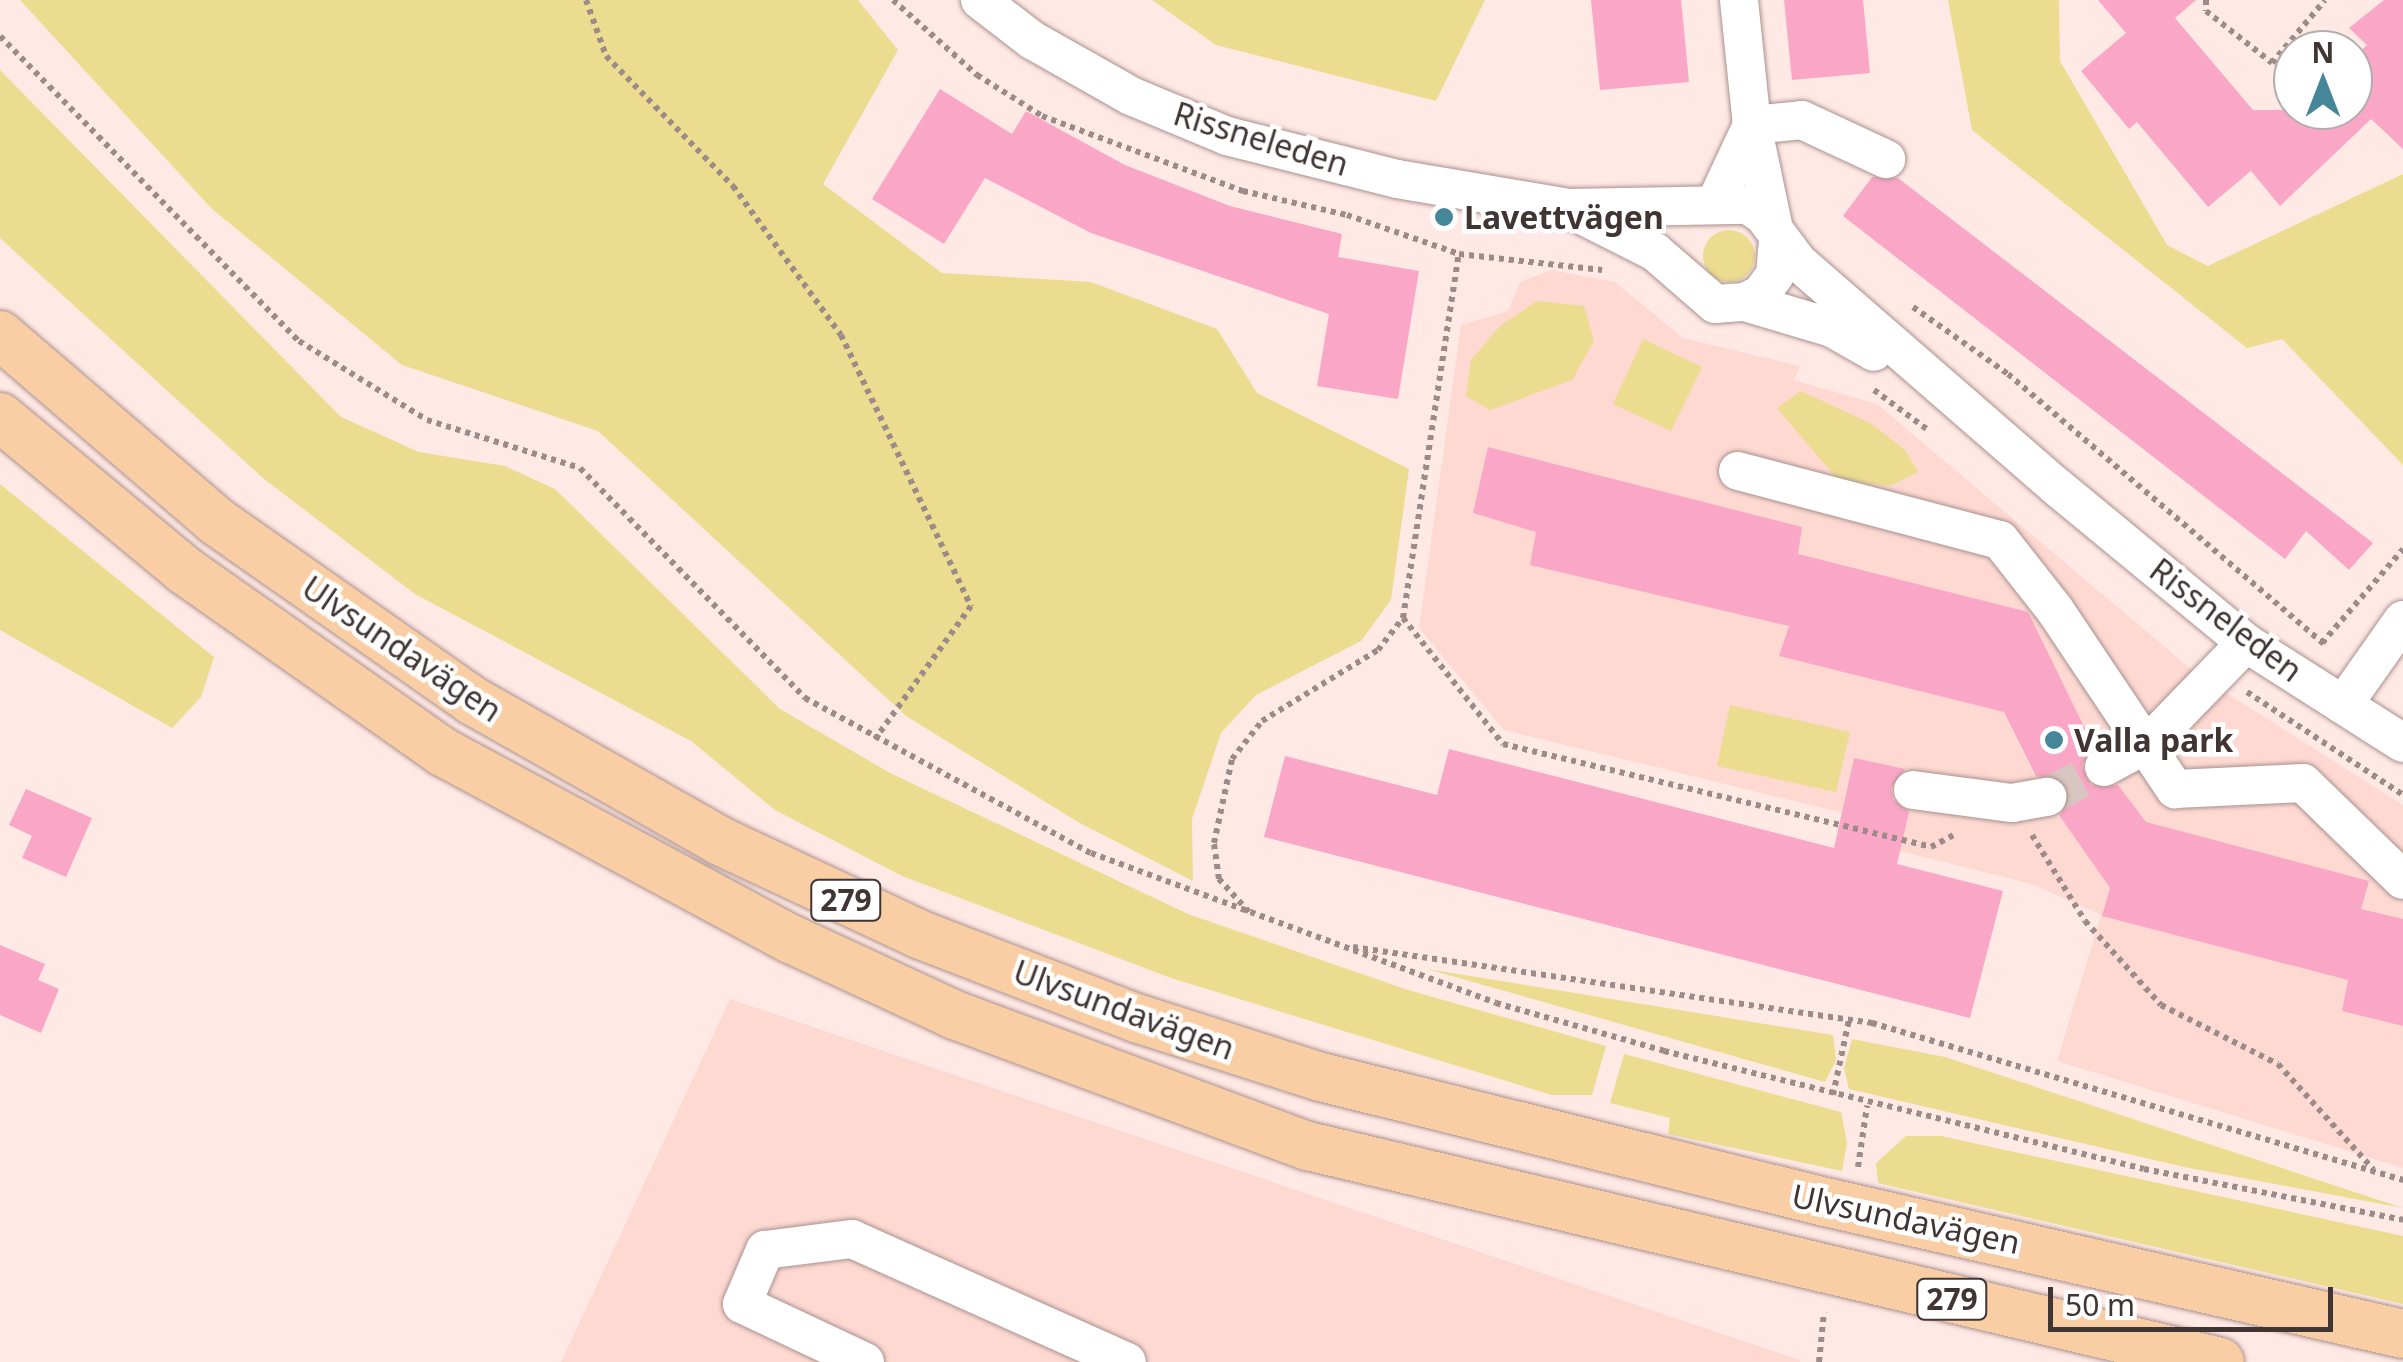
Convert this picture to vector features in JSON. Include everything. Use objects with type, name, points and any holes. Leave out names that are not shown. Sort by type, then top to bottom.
[{"type":"main road","name":"Ulvsundavägen","points":[[0,336],[216,522],[472,701],[720,841],[921,935],[1139,1019],[1321,1077],[1802,1197],[2309,1309],[2403,1334]]},
{"type":"main road","name":"Ulvsundavägen","points":[[0,417],[48,461],[302,657],[443,752],[791,939],[955,1014],[1308,1146],[2125,1351],[2220,1362]]},
{"type":"main road","points":[[0,430],[48,461]]},
{"type":"main road","points":[[2125,1351],[2138,1310],[2157,1300],[2309,1309]]},
{"type":"street","name":"Rissneleden","points":[[980,0],[1032,40],[1131,96],[1227,136],[1397,179],[1568,208],[1748,205],[1776,235],[2057,487],[2246,642],[2403,743]]},
{"type":"street","points":[[1738,0],[1752,126],[1776,235],[1774,275],[1745,302]]},
{"type":"street","points":[[1752,126],[1802,120],[1886,159]]},
{"type":"street","points":[[1684,282],[1676,253],[1679,235],[1711,203],[1752,126]]},
{"type":"street","name":"Rissneleden","points":[[1568,208],[1655,252],[1684,282],[1715,304],[1745,302],[1862,343],[2057,487]]},
{"type":"street","points":[[1738,471],[2000,540],[2148,743],[2175,789],[2303,783],[2403,880]]},
{"type":"street","points":[[2343,705],[2366,667],[2403,620]]},
{"type":"street","points":[[2104,767],[2148,743],[2246,642]]},
{"type":"street","points":[[1914,790],[2029,800]]},
{"type":"street","points":[[866,1362],[742,1304],[765,1250],[852,1238],[1128,1362]]},
{"type":"path","points":[[586,0],[606,56],[733,186],[841,336],[971,606],[875,739]]},
{"type":"path","points":[[893,0],[977,74]]},
{"type":"path","points":[[2206,0],[2206,10],[2272,62],[2325,0]]},
{"type":"path","points":[[0,36],[299,340],[427,420],[580,468],[805,698],[1092,853],[1496,1003],[1866,1106],[2403,1220]]},
{"type":"path","points":[[1250,913],[1219,879],[1214,843],[1232,760],[1262,721],[1378,650],[1403,618],[1459,254]]},
{"type":"path","points":[[1900,298],[2008,374],[2322,643],[2366,667]]},
{"type":"path","points":[[2322,643],[2403,549]]},
{"type":"path","points":[[1403,618],[1503,744],[1931,847],[2029,800],[2085,920],[2161,1005],[2278,1064],[2374,1169]]},
{"type":"path","points":[[1337,945],[1849,1020],[2403,1180]]},
{"type":"path","points":[[1833,1095],[1849,1020]]},
{"type":"path","points":[[1858,1168],[1866,1106]]},
{"type":"path","points":[[1819,1362],[1824,1311]]},
{"type":"shaded area","points":[[20,0],[858,0],[898,50],[823,184],[942,273],[1091,282],[1217,329],[1257,393],[1409,469],[1391,600],[1361,641],[1256,695],[1221,733],[1192,819],[1193,881],[1078,822],[906,716],[598,431],[402,365],[211,208]]},
{"type":"shaded area","points":[[1152,0],[1485,0],[1436,101],[1216,45]]},
{"type":"shaded area","points":[[1948,0],[2059,0],[2060,61],[2167,245],[2208,266],[2403,174],[2403,465],[2282,339],[2247,348],[1972,130]]},
{"type":"shaded area","points":[[0,70],[341,417],[419,452],[505,466],[555,489],[780,709],[890,773],[1188,914],[1408,990],[1606,1046],[1592,1095],[1552,1095],[1171,978],[902,876],[775,810],[691,741],[415,594],[264,479],[0,238]]},
{"type":"shaded area","points":[[1729,230],[1747,238],[1755,256],[1747,274],[1729,282],[1711,274],[1703,256],[1711,238]]},
{"type":"shaded area","points":[[1551,270],[1615,282],[1683,338],[1800,366],[1794,380],[1877,404],[2198,675],[2403,805],[2403,1168],[2057,1061],[2101,915],[2032,884],[1867,843],[1872,820],[1504,730],[1419,628],[1461,325],[1508,311],[1520,282]]},
{"type":"shaded area","points":[[1537,301],[1584,306],[1594,341],[1572,380],[1490,410],[1466,396],[1471,360],[1500,326]]},
{"type":"shaded area","points":[[1643,339],[1702,367],[1671,431],[1613,404]]},
{"type":"shaded area","points":[[1801,391],[1872,424],[1905,450],[1918,472],[1890,486],[1838,480],[1777,408]]},
{"type":"shaded area","points":[[0,484],[214,657],[201,697],[172,728],[0,630]]},
{"type":"shaded area","points":[[1730,705],[1850,732],[1836,792],[1717,766]]},
{"type":"shaded area","points":[[1427,969],[1833,1035],[1836,1060],[1825,1082]]},
{"type":"shaded area","points":[[730,999],[1800,1360],[1800,1362],[561,1362]]},
{"type":"shaded area","points":[[1852,1039],[1945,1057],[2403,1208],[2184,1167],[1849,1089],[1844,1068]]},
{"type":"shaded area","points":[[1624,1054],[1841,1112],[1847,1143],[1842,1171],[1668,1134],[1670,1118],[1610,1103]]},
{"type":"shaded area","points":[[1906,1136],[1941,1136],[2403,1236],[2403,1304],[1878,1183],[1876,1163]]},
{"type":"building","points":[[1591,0],[1681,0],[1689,82],[1600,90]]},
{"type":"building","points":[[1784,0],[1863,0],[1870,73],[1792,80]]},
{"type":"building","points":[[2098,0],[2196,0],[2175,18],[2253,110],[2273,110],[2273,130],[2359,130],[2280,206],[2251,171],[2208,207],[2137,122],[2129,129],[2081,71],[2126,33]]},
{"type":"building","points":[[2384,0],[2403,0],[2403,149],[2373,121],[2373,30],[2349,28]]},
{"type":"building","points":[[940,89],[1012,134],[1026,111],[1125,165],[1230,206],[1342,234],[1338,257],[1419,271],[1398,399],[1317,386],[1329,314],[1091,233],[985,178],[944,244],[872,199]]},
{"type":"building","points":[[1872,177],[1898,178],[2373,543],[2349,570],[2306,531],[2285,559],[1843,216]]},
{"type":"building","name":"Valla park","points":[[1488,447],[1802,527],[1798,554],[2028,612],[2094,747],[2082,765],[2091,785],[2118,785],[2146,822],[2369,881],[2361,909],[2403,919],[2403,1026],[2342,1011],[2348,980],[2102,916],[2110,888],[2059,815],[2068,804],[2065,783],[2036,776],[2004,712],[1779,656],[1789,626],[1530,565],[1536,532],[1473,513]]},
{"type":"building","points":[[1449,749],[1834,848],[1854,758],[1905,769],[1891,788],[1893,799],[1909,812],[1897,864],[2003,891],[1970,1018],[1264,837],[1285,756],[1437,795]]},
{"type":"building","points":[[26,789],[92,818],[66,877],[22,858],[32,836],[9,825]]},
{"type":"building","points":[[0,945],[45,964],[38,980],[59,989],[41,1033],[0,1015]]},
{"type":"tunnel","points":[[2047,797],[2104,767]]},
{"type":"place","name":"Lavettvägen","points":[[1444,217]]},
{"type":"place","name":"Valla park","points":[[2054,740]]}]
